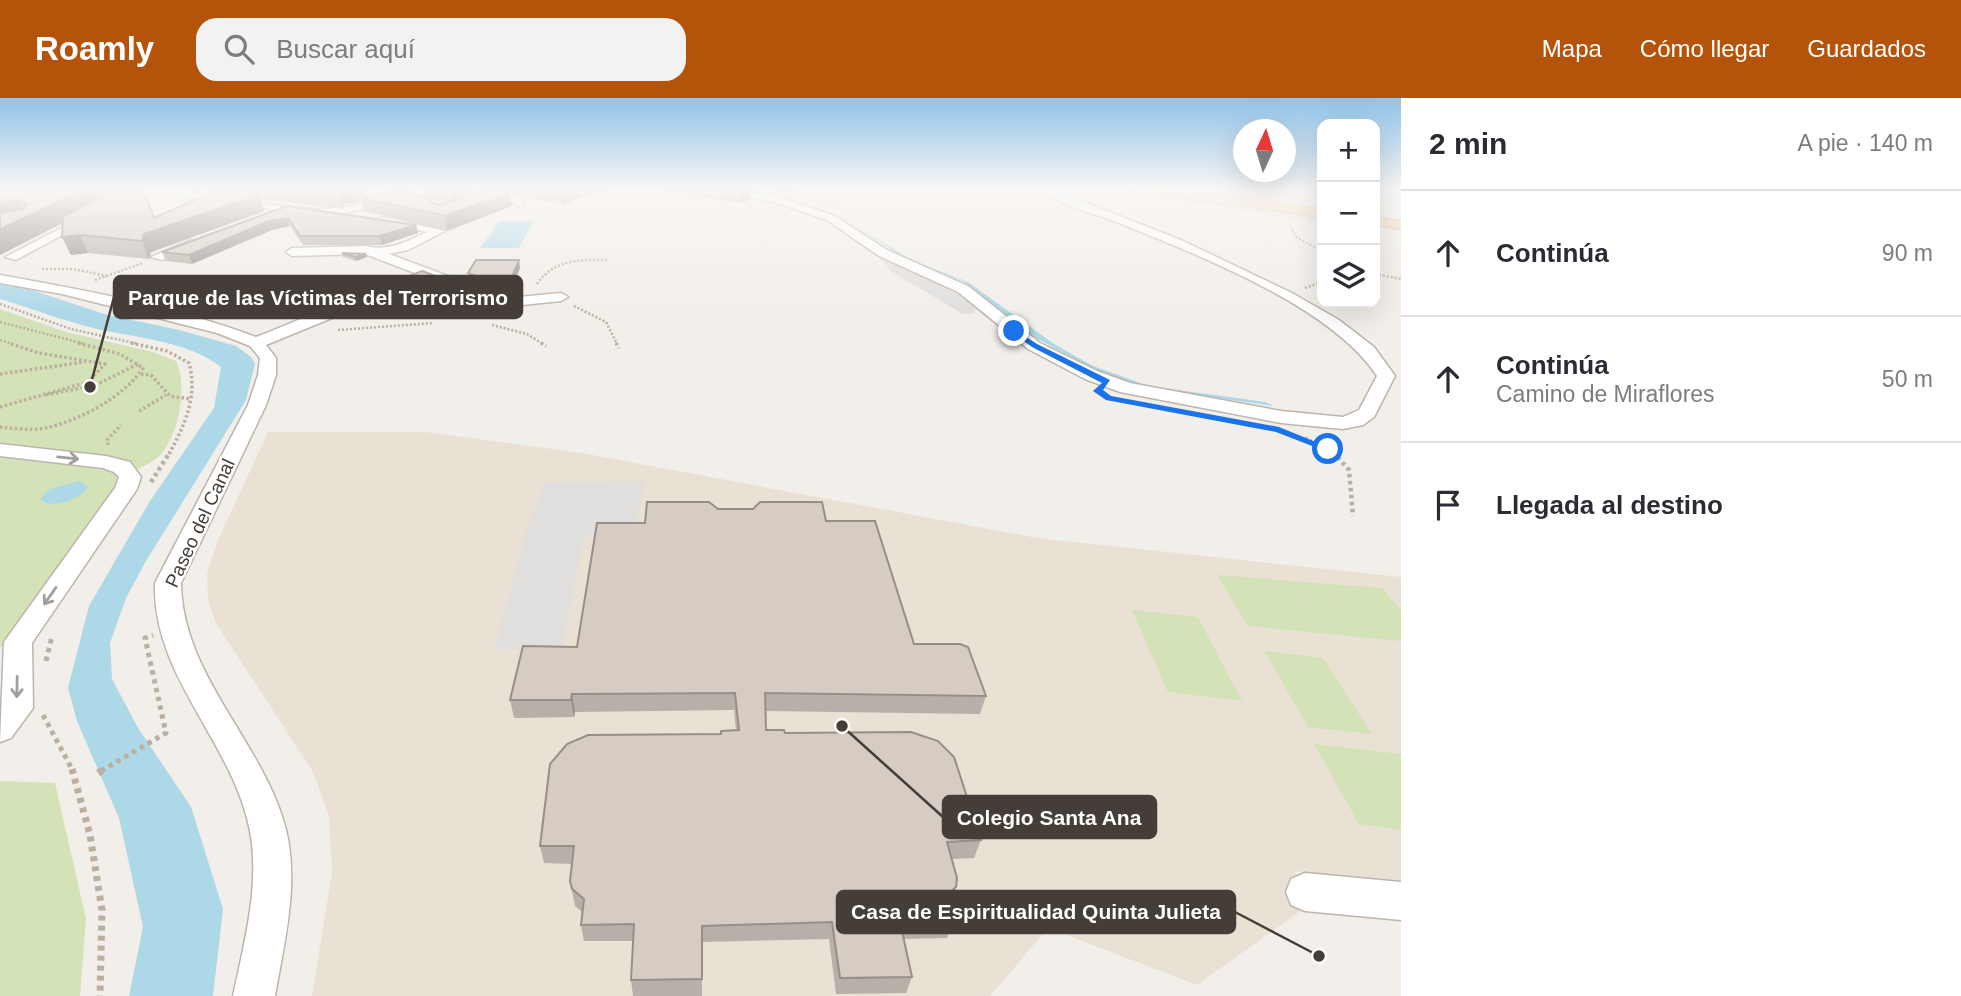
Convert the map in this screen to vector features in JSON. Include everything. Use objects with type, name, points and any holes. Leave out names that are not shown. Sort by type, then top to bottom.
[{"type":"street","points":[[6,268],[65,232]]},
{"type":"street","points":[[376,253],[404,247],[439,232]]},
{"type":"street","points":[[852,232],[883,253],[963,289],[1034,346],[1091,375],[1126,388],[1280,417],[1343,423],[1356,421],[1367,413],[1394,378],[1350,336],[1254,278],[1149,232]]},
{"type":"street","points":[[157,257],[206,239]]},
{"type":"street","points":[[292,252],[355,248],[376,253],[394,263],[499,300],[553,298]]},
{"type":"street","points":[[6,268],[62,290],[223,330],[256,343],[347,307],[387,299],[413,300],[457,311],[479,310],[499,300]]},
{"type":"street","name":"Paseo del Canal","points":[[254,996],[270,915],[272,864],[268,832],[249,778],[172,628],[165,596],[168,583],[264,389],[268,358],[256,343]]},
{"type":"street","points":[[0,450],[107,462],[122,467],[130,477],[126,489],[9,644],[17,708],[2,728]]},
{"type":"street","points":[[1305,892],[1401,901]]},
{"type":"path","points":[[1311,245],[1317,246]]},
{"type":"path","points":[[36,269],[64,268],[108,275],[157,257]]},
{"type":"path","points":[[528,300],[542,274],[551,267],[572,261],[609,260]]},
{"type":"path","points":[[1380,275],[1401,279]]},
{"type":"path","points":[[553,298],[600,317],[615,336],[620,348]]},
{"type":"path","points":[[208,310],[308,303]]},
{"type":"path","points":[[233,309],[313,322]]},
{"type":"path","points":[[0,322],[48,338],[115,352],[140,363],[143,368],[141,374],[109,399],[55,424],[38,428],[0,427]]},
{"type":"path","points":[[289,332],[438,323]]},
{"type":"path","points":[[489,324],[527,334],[546,346]]},
{"type":"path","points":[[0,340],[39,353],[105,363],[88,382],[0,407]]},
{"type":"path","points":[[0,374],[93,362]]},
{"type":"path","points":[[41,395],[96,385],[140,363]]},
{"type":"path","points":[[141,374],[150,375],[166,395],[179,399],[190,398]]},
{"type":"path","points":[[139,411],[166,395]]},
{"type":"path","points":[[119,451],[108,446],[107,440],[121,425]]},
{"type":"path","points":[[1300,436],[1328,449],[1350,468],[1353,475],[1350,511],[1353,516]]},
{"type":"path","points":[[98,773],[166,733]]},
{"type":"path","points":[[77,779],[102,910],[99,994]]},
{"type":"shaded area","points":[[888,258],[957,294],[975,308],[975,313],[963,314],[892,272],[882,260]]},
{"type":"shaded area","points":[[268,432],[425,432],[582,453],[1037,538],[1401,577],[1401,882],[1294,871],[1313,902],[1197,985],[1048,928],[990,996],[312,996],[332,872],[329,816],[313,772],[216,623],[208,599],[207,574],[219,538]]},
{"type":"shaded area","points":[[645,481],[634,535],[584,536],[562,650],[494,649],[527,529],[544,482]]},
{"type":"green space","points":[[0,309],[66,332],[153,352],[176,361],[180,371],[180,408],[173,433],[160,456],[138,469],[131,462],[118,459],[0,447]]},
{"type":"green space","points":[[0,450],[127,471],[18,642],[0,647]]},
{"type":"green space","points":[[1217,575],[1382,588],[1401,610],[1401,641],[1248,626]]},
{"type":"green space","points":[[1132,610],[1198,617],[1242,701],[1168,692]]},
{"type":"green space","points":[[1264,651],[1323,658],[1372,734],[1308,727]]},
{"type":"green space","points":[[1314,744],[1401,754],[1401,830],[1359,824]]},
{"type":"green space","points":[[0,781],[55,783],[86,919],[80,996],[0,996]]},
{"type":"water","points":[[492,232],[528,232],[519,248],[480,248]]},
{"type":"water","points":[[865,232],[911,260],[968,282],[1054,344],[1093,366],[1149,386],[1265,402],[1274,406],[1142,387],[1092,368],[1036,338],[963,281],[907,260]]},
{"type":"water","points":[[0,282],[104,314],[179,330],[236,346],[251,357],[255,364],[246,400],[146,561],[126,598],[110,643],[112,679],[138,728],[191,807],[223,909],[213,996],[129,996],[143,927],[119,818],[77,721],[68,688],[89,606],[150,501],[214,408],[221,367],[176,345],[93,328],[0,299]]},
{"type":"water","points":[[79,481],[88,487],[73,499],[52,504],[40,500],[49,489]]},
{"type":"building","points":[[62,232],[150,232],[144,234],[142,241],[80,235],[62,237]]},
{"type":"building","points":[[217,232],[243,232],[189,255],[162,252]]},
{"type":"building","points":[[297,232],[393,232],[379,236],[300,236]]},
{"type":"building","points":[[342,253],[366,254],[355,257]]},
{"type":"building","points":[[476,260],[519,260],[512,277],[495,283],[468,273]]},
{"type":"building","points":[[422,271],[475,291],[455,296],[393,282]]},
{"type":"building","points":[[647,502],[709,502],[718,509],[753,509],[760,502],[822,502],[826,521],[875,521],[914,644],[960,644],[968,647],[986,696],[765,693],[766,730],[784,730],[785,733],[911,732],[938,741],[954,757],[981,840],[947,842],[957,878],[956,887],[947,895],[954,921],[900,922],[912,977],[840,978],[832,922],[702,926],[702,979],[631,980],[634,924],[581,925],[584,899],[572,889],[570,881],[574,846],[540,846],[550,764],[567,744],[588,735],[721,734],[721,731],[739,730],[735,693],[572,694],[571,700],[510,700],[523,646],[577,647],[597,523],[645,523]]},
{"type":"place","name":"Parque de las Víctimas del Terrorismo","points":[[90,387]]},
{"type":"place","name":"Colegio Santa Ana","points":[[842,726]]},
{"type":"place","name":"Casa de Espiritualidad Quinta Julieta","points":[[1319,956]]},
{"type":"route","points":[[1014,331],[1034,346],[1107,382],[1097,388],[1097,391],[1109,398],[1279,429],[1307,438],[1328,449]]}]
